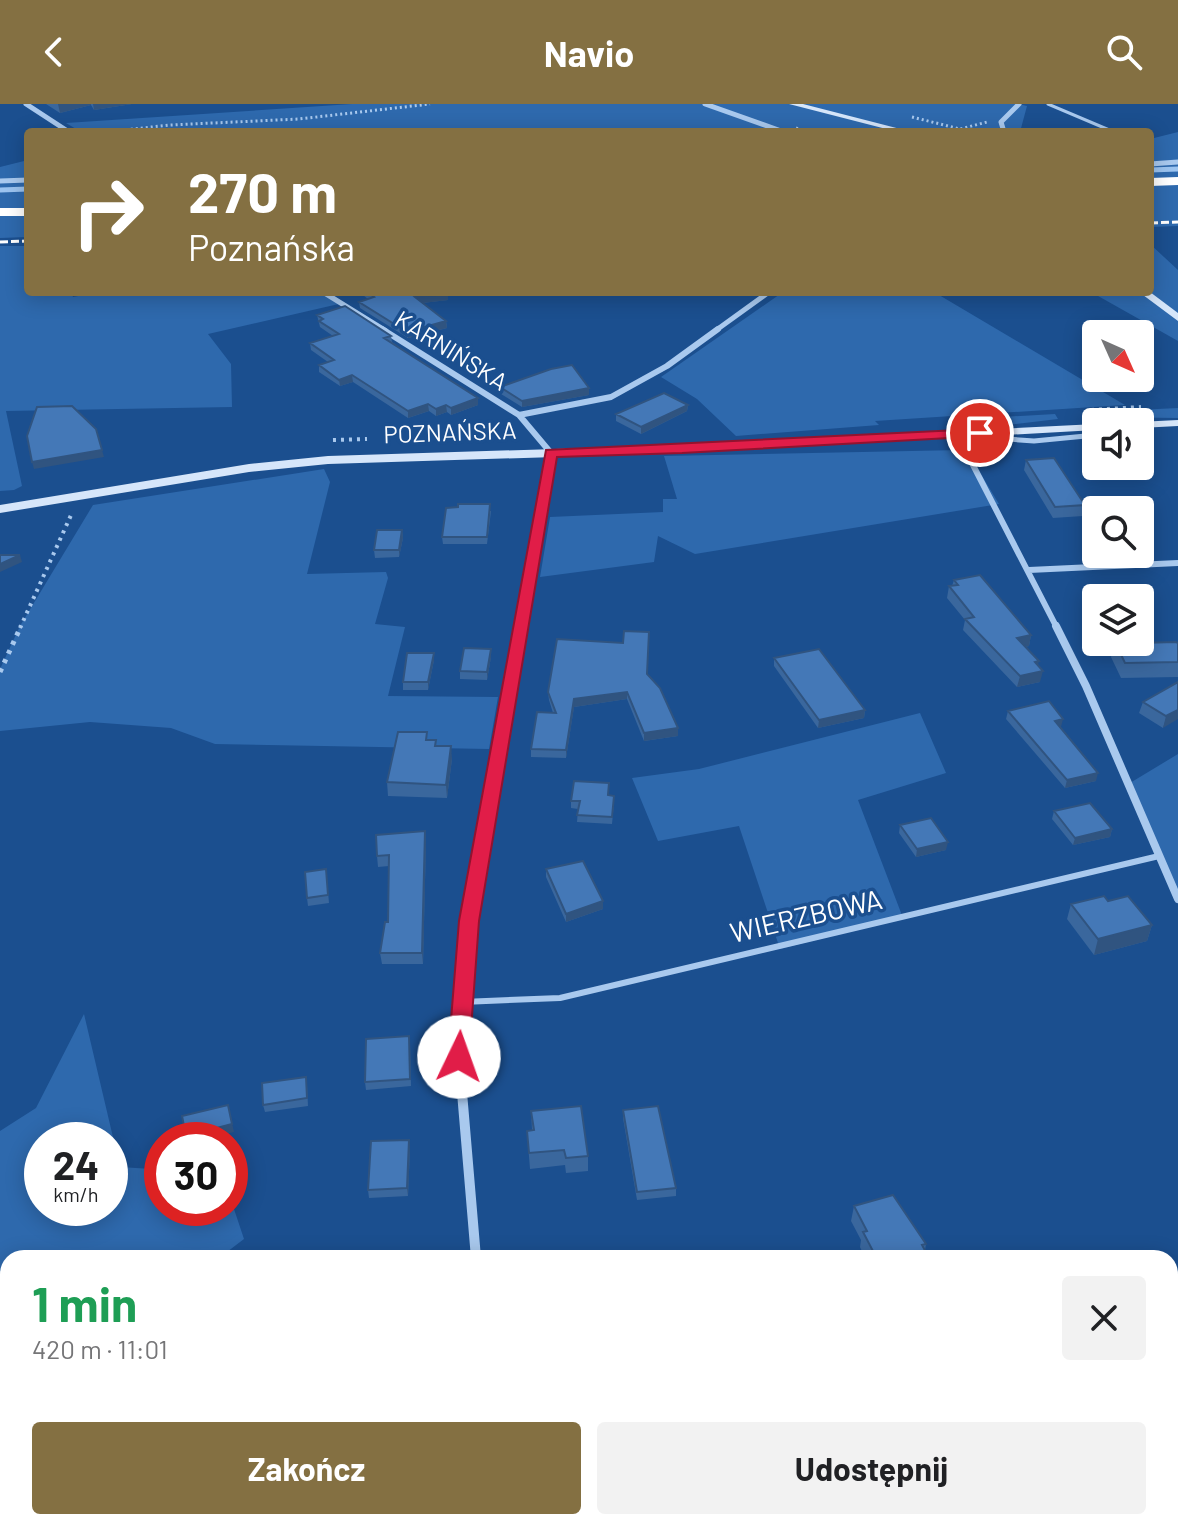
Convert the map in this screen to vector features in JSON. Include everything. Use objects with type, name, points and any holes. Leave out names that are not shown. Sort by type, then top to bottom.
[{"type":"highway","points":[[1154,182],[1178,181]]},
{"type":"highway","points":[[1154,194],[1178,193]]},
{"type":"highway","points":[[0,201],[24,201]]},
{"type":"highway","points":[[0,212],[24,212]]},
{"type":"main road","points":[[793,104],[892,128]]},
{"type":"main road","points":[[1149,296],[1178,318]]},
{"type":"main road","points":[[1154,424],[1178,423]]},
{"type":"main road","name":"POZNAŃSKA","points":[[0,509],[249,468],[315,461],[682,449],[1082,428]]},
{"type":"street","points":[[26,104],[63,128]]},
{"type":"street","points":[[705,104],[773,128]]},
{"type":"street","points":[[1003,128],[1001,122],[1019,104]]},
{"type":"street","points":[[1154,164],[1178,162]]},
{"type":"street","points":[[0,181],[24,180]]},
{"type":"street","name":"KARNIŃSKA","points":[[329,296],[519,415],[551,453]]},
{"type":"street","points":[[519,415],[611,397],[667,366],[763,296]]},
{"type":"street","points":[[957,434],[1086,686],[1178,899]]},
{"type":"street","points":[[475,1250],[459,1057],[469,921],[551,453]]},
{"type":"street","points":[[1029,570],[1178,563]]},
{"type":"lane","points":[[1048,104],[1105,128]]},
{"type":"lane","points":[[957,434],[990,440],[1034,441],[1082,436]]},
{"type":"lane","name":"WIERZBOWA","points":[[462,1002],[560,998],[1159,856]]},
{"type":"path","points":[[143,128],[299,119],[430,104]]},
{"type":"path","points":[[972,128],[983,126],[998,107],[1011,110]]},
{"type":"path","points":[[905,115],[959,128]]},
{"type":"path","points":[[0,672],[72,512],[75,496]]},
{"type":"shaded area","points":[[352,104],[1027,106],[1021,128],[74,128],[66,123]]},
{"type":"shaded area","points":[[1178,132],[1178,226],[1154,227],[1154,138]]},
{"type":"shaded area","points":[[24,161],[24,237],[0,238],[0,167]]},
{"type":"shaded area","points":[[0,246],[24,246],[24,296],[333,296],[343,303],[208,334],[231,364],[232,407],[6,411],[22,486],[0,491]]},
{"type":"shaded area","points":[[1154,248],[1178,270],[1178,341],[1154,327],[1154,320],[1141,320],[1098,296],[1154,296]]},
{"type":"shaded area","points":[[777,296],[941,296],[1082,380],[1082,392],[1103,392],[1125,405],[875,421],[879,425],[736,436],[697,399],[661,377]]},
{"type":"shaded area","points":[[1178,408],[1178,418],[1154,418],[1154,409]]},
{"type":"shaded area","points":[[1055,414],[1058,419],[983,428],[981,423],[985,418]]},
{"type":"shaded area","points":[[961,450],[973,461],[999,504],[695,554],[658,536],[654,562],[540,577],[550,517],[663,512],[663,499],[677,499],[664,456]]},
{"type":"shaded area","points":[[324,469],[330,482],[307,574],[386,572],[388,578],[375,624],[405,627],[388,696],[498,697],[489,749],[215,744],[171,728],[90,722],[0,731],[0,669],[20,626],[93,505]]},
{"type":"shaded area","points":[[920,713],[946,773],[858,800],[903,918],[780,949],[739,826],[658,841],[632,778],[699,769]]},
{"type":"shaded area","points":[[1178,754],[1178,896],[1130,783]]},
{"type":"shaded area","points":[[84,1014],[109,1122],[24,1122],[24,1226],[128,1226],[128,1168],[144,1168],[144,1226],[240,1226],[244,1239],[230,1250],[0,1250],[0,1131],[36,1108]]},
{"type":"building","points":[[426,296],[415,297],[446,321],[407,332],[359,302],[374,297]]},
{"type":"building","points":[[345,306],[391,336],[384,338],[478,398],[451,408],[446,405],[436,409],[428,404],[408,411],[352,375],[339,380],[319,365],[334,360],[310,343],[339,334],[319,321],[323,319],[317,315]]},
{"type":"building","points":[[572,365],[589,388],[522,401],[500,387],[551,369]]},
{"type":"building","points":[[664,393],[688,405],[641,427],[616,414]]},
{"type":"building","points":[[72,406],[96,429],[102,450],[32,462],[27,436],[37,407]]},
{"type":"building","points":[[1054,458],[1082,500],[1082,505],[1055,507],[1026,460]]},
{"type":"building","points":[[458,504],[490,504],[487,537],[442,537],[446,508],[458,507]]},
{"type":"building","points":[[377,530],[402,530],[399,550],[374,550]]},
{"type":"building","points":[[0,555],[20,555],[0,564]]},
{"type":"building","points":[[980,575],[1031,635],[1017,638],[1039,661],[1035,662],[1043,671],[1020,676],[965,619],[974,617],[949,586],[958,585],[954,580]]},
{"type":"building","points":[[624,631],[649,632],[647,674],[660,688],[678,728],[644,733],[627,692],[574,699],[566,750],[531,749],[537,712],[556,713],[548,692],[557,639],[623,643]]},
{"type":"building","points":[[1154,643],[1178,643],[1178,662],[1125,663],[1122,656],[1154,656]]},
{"type":"building","points":[[464,648],[491,649],[487,672],[460,671]]},
{"type":"building","points":[[819,649],[865,710],[819,720],[774,658]]},
{"type":"building","points":[[407,653],[434,653],[428,682],[403,682]]},
{"type":"building","points":[[1178,682],[1178,710],[1166,716],[1143,702]]},
{"type":"building","points":[[1049,701],[1063,719],[1055,721],[1098,773],[1067,780],[1008,711]]},
{"type":"building","points":[[398,732],[427,732],[426,740],[436,740],[435,746],[451,746],[446,785],[387,782]]},
{"type":"building","points":[[574,781],[609,783],[608,795],[614,796],[612,817],[577,815],[580,801],[571,801]]},
{"type":"building","points":[[1090,803],[1112,829],[1075,838],[1054,811]]},
{"type":"building","points":[[931,818],[948,842],[917,849],[900,825]]},
{"type":"building","points":[[425,831],[422,953],[380,953],[385,922],[388,922],[389,855],[377,856],[376,835]]},
{"type":"building","points":[[583,861],[603,901],[566,914],[546,869]]},
{"type":"building","points":[[326,869],[328,895],[307,898],[305,872]]},
{"type":"building","points":[[1104,896],[1108,901],[1128,896],[1152,925],[1098,939],[1071,904]]},
{"type":"building","points":[[409,1036],[410,1079],[365,1082],[366,1039]]},
{"type":"building","points":[[306,1077],[307,1098],[263,1105],[262,1083]]},
{"type":"building","points":[[228,1105],[232,1122],[183,1122],[182,1116]]},
{"type":"building","points":[[581,1106],[588,1156],[566,1158],[564,1150],[529,1153],[527,1131],[534,1130],[531,1111]]},
{"type":"building","points":[[658,1106],[676,1188],[637,1192],[623,1110]]},
{"type":"building","points":[[409,1140],[407,1188],[368,1190],[371,1141]]},
{"type":"building","points":[[893,1195],[926,1244],[922,1245],[925,1250],[872,1250],[854,1206]]},
{"type":"waterway","points":[[1154,170],[1178,169]]},
{"type":"waterway","points":[[0,190],[24,189]]},
{"type":"railway","points":[[1154,223],[1178,222]]},
{"type":"railway","points":[[0,242],[24,241]]},
{"type":"route","points":[[459,1057],[469,921],[551,453],[980,433]]}]
